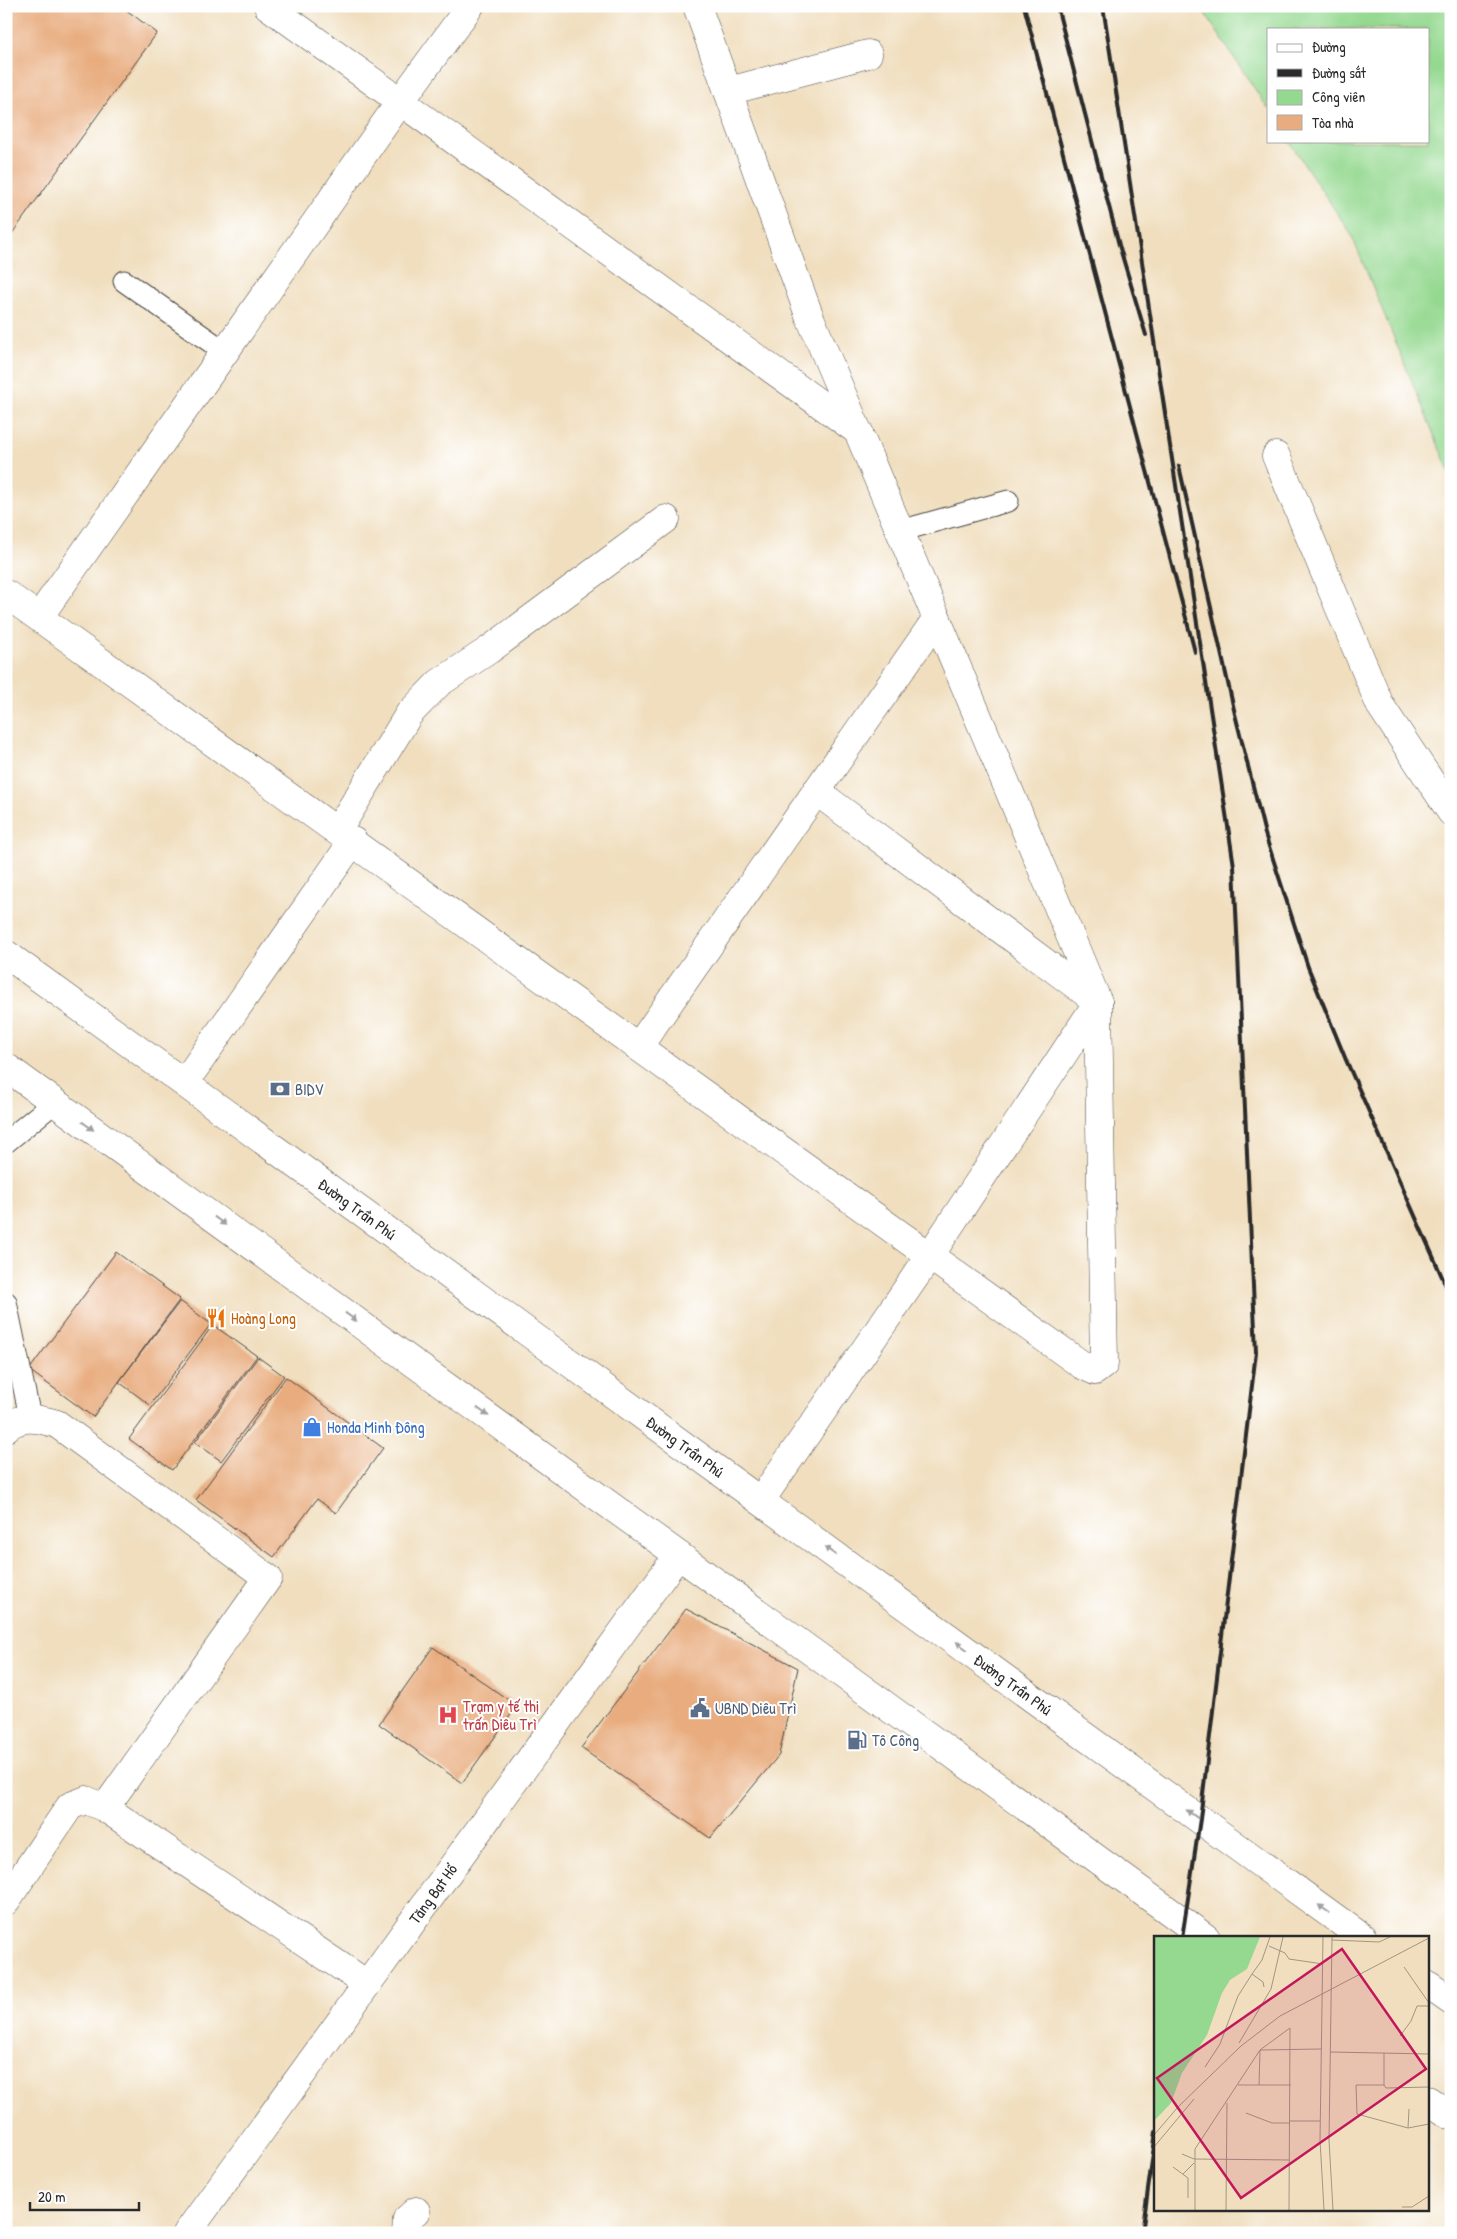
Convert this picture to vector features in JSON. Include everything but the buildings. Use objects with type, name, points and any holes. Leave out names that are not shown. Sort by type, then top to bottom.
[{"type":"main road","points":[[268,6],[858,432]]},
{"type":"main road","points":[[39,617],[400,102],[470,6]]},
{"type":"main road","points":[[6,594],[930,1254],[1082,1365],[1094,1371],[1104,1364],[1098,1002],[810,314],[697,6]]},
{"type":"main road","points":[[729,91],[868,54]]},
{"type":"main road","points":[[1276,456],[1380,705],[1451,812]]},
{"type":"main road","points":[[185,1082],[345,836],[409,714],[439,684],[490,650],[666,519]]},
{"type":"main road","points":[[639,1046],[937,618]]},
{"type":"main road","points":[[816,792],[1098,1002]]},
{"type":"main road","name":"Đường Trần Phú","points":[[6,954],[1360,1936]]},
{"type":"main road","points":[[761,1500],[930,1254],[1098,1002]]},
{"type":"main road","points":[[6,1067],[1203,1936]]},
{"type":"main road","points":[[18,1422],[57,1424],[268,1578],[105,1808]]},
{"type":"main road","name":"Tăng Bạt Hổ","points":[[187,2233],[678,1555]]},
{"type":"main road","points":[[6,1901],[70,1806],[86,1800],[105,1808],[367,1984]]},
{"type":"main road","points":[[1430,2101],[1451,2116]]},
{"type":"lane","points":[[124,281],[225,352]]},
{"type":"lane","points":[[900,531],[1008,501]]},
{"type":"lane","points":[[6,1142],[55,1102]]},
{"type":"lane","points":[[6,1302],[18,1422]]},
{"type":"green space","points":[[1200,6],[1451,6],[1451,476],[1351,234],[1290,142],[1430,142],[1430,28],[1267,28],[1267,107]]},
{"type":"railway","points":[[1024,6],[1195,652]]},
{"type":"railway","points":[[1057,6],[1119,245],[1146,335]]},
{"type":"railway","points":[[1103,6],[1234,866],[1256,1352],[1200,1819],[1182,1936]]},
{"type":"railway","points":[[1179,466],[1235,714],[1265,834],[1308,967],[1346,1060],[1451,1297]]},
{"type":"railway","points":[[1142,2233],[1154,2146]]},
{"type":"place","name":"BIDV","points":[[280,1089]]},
{"type":"place","name":"Hoàng Long","points":[[216,1318]]},
{"type":"place","name":"Honda Minh Đông","points":[[312,1427]]},
{"type":"place","name":"UBND Diêu Trì","points":[[700,1708]]},
{"type":"place","name":"Trạm y tế thị trấn Diêu Trì","points":[[448,1715]]},
{"type":"place","name":"Tô Công","points":[[857,1740]]}]
